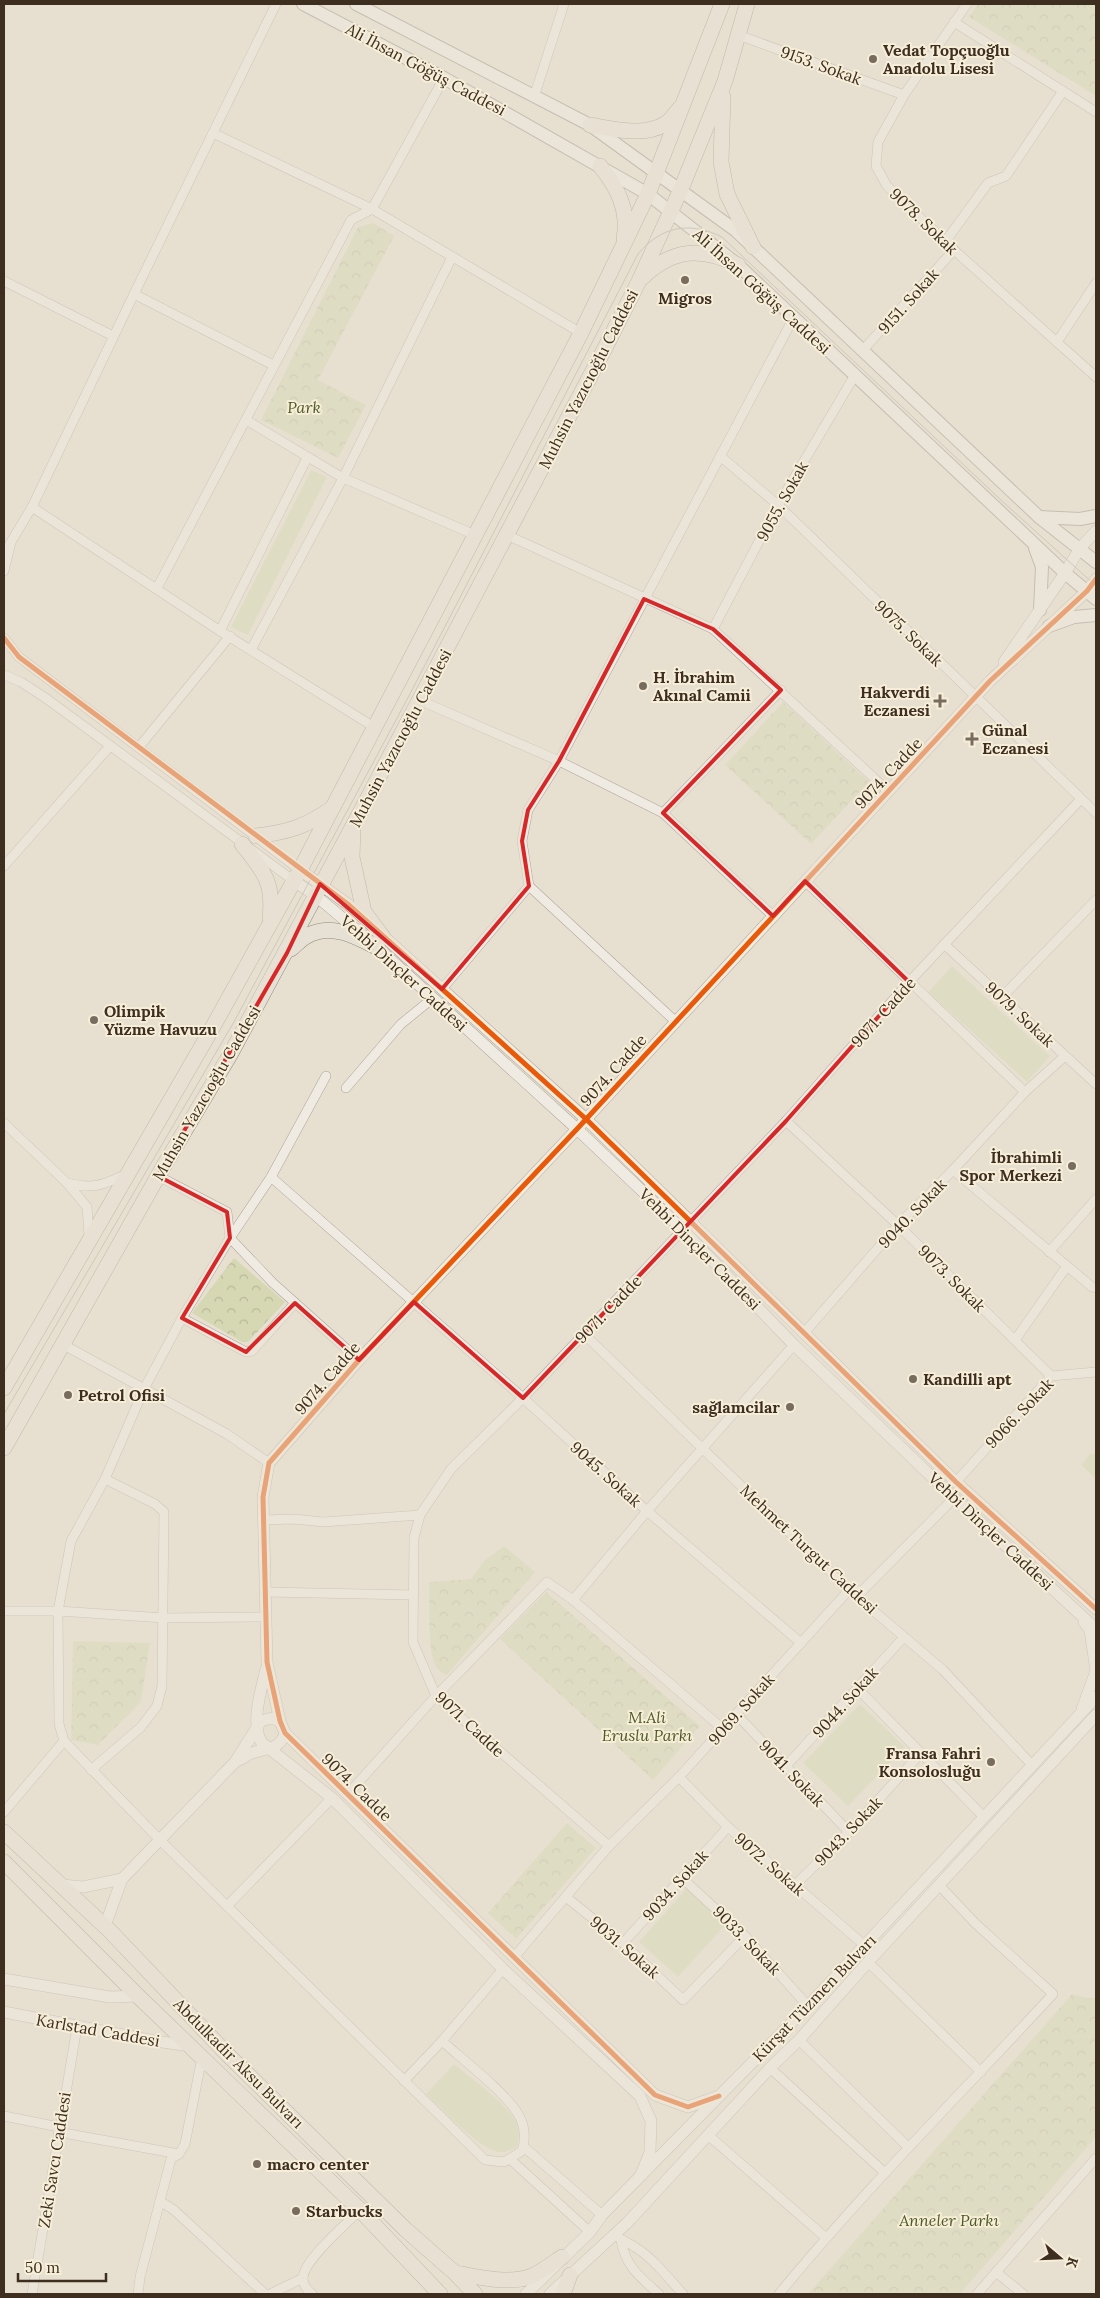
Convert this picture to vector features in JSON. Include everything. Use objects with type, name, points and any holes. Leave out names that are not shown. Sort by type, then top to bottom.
[{"type":"main road","name":"Ali İhsan Göğüş Caddesi","points":[[303,4],[444,78],[648,194],[671,211],[738,265],[1065,573],[1092,595]]},
{"type":"main road","name":"Ali İhsan Göğüş Caddesi","points":[[356,4],[370,7],[534,97],[590,125],[681,189],[753,246],[862,352],[1039,517],[1096,562]]},
{"type":"main road","name":"Muhsin Yazıcıoğlu Caddesi","points":[[4,1388],[297,876],[581,333],[648,194],[722,4]]},
{"type":"main road","name":"Muhsin Yazıcıoğlu Caddesi","points":[[4,1448],[158,1176],[230,1056],[420,700],[639,282],[681,189],[725,81],[747,4]]},
{"type":"main road","points":[[725,81],[721,124],[721,162],[727,194],[753,246]]},
{"type":"main road","points":[[590,125],[648,131],[666,124],[685,102]]},
{"type":"main road","points":[[600,166],[614,183],[623,204],[626,226],[623,249]]},
{"type":"main road","points":[[639,282],[655,266],[682,254],[696,252],[718,255],[738,265]]},
{"type":"main road","points":[[1039,517],[1080,519],[1096,516]]},
{"type":"main road","points":[[1031,541],[1042,566],[1040,610]]},
{"type":"main road","points":[[1049,626],[1074,617],[1096,615]]},
{"type":"main road","points":[[256,836],[295,829],[310,824],[332,808]]},
{"type":"main road","points":[[353,826],[352,857],[359,895],[364,912],[381,942]]},
{"type":"main road","points":[[242,844],[261,868],[269,884],[272,902],[269,926]]},
{"type":"main road","points":[[286,953],[307,935],[327,930],[347,932],[381,942]]},
{"type":"main road","name":"Abdulkadir Aksu Bulvarı","points":[[4,1832],[105,1926],[227,2054],[405,2229],[455,2273],[475,2294]]},
{"type":"main road","name":"Abdulkadir Aksu Bulvarı","points":[[4,1862],[138,1996],[360,2210],[438,2293]]},
{"type":"main road","points":[[455,2273],[485,2279],[505,2280],[532,2276],[562,2257]]},
{"type":"main road","points":[[563,2294],[570,2274]]},
{"type":"street","points":[[4,554],[32,507],[113,336],[276,4]]},
{"type":"street","points":[[534,97],[564,4]]},
{"type":"street","name":"9078. Sokak","points":[[967,4],[904,95],[878,142],[876,166],[887,186],[954,250],[1096,376]]},
{"type":"street","points":[[954,22],[1096,112]]},
{"type":"street","name":"9153. Sokak","points":[[738,35],[904,95]]},
{"type":"street","points":[[156,588],[351,220],[372,209],[444,78]]},
{"type":"street","points":[[946,242],[988,183],[1006,176],[1063,91]]},
{"type":"street","points":[[213,133],[372,209],[581,333]]},
{"type":"street","name":"9151. Sokak","points":[[862,352],[954,250]]},
{"type":"street","points":[[252,650],[343,478],[452,257]]},
{"type":"street","points":[[4,281],[113,336]]},
{"type":"street","points":[[1057,342],[1096,282]]},
{"type":"street","points":[[134,294],[273,365]]},
{"type":"street","points":[[675,1021],[529,886],[522,842],[528,810],[559,761],[794,318]]},
{"type":"street","name":"9055. Sokak","points":[[713,629],[778,505],[855,375]]},
{"type":"street","points":[[246,420],[343,478],[474,535]]},
{"type":"street","name":"9075. Sokak","points":[[720,456],[778,505],[1096,813]]},
{"type":"street","points":[[220,631],[307,458]]},
{"type":"street","points":[[32,507],[220,631],[374,727]]},
{"type":"street","points":[[990,681],[1040,610],[1080,548],[1096,531]]},
{"type":"street","points":[[507,535],[713,629],[888,791]]},
{"type":"street","points":[[4,571],[11,542]]},
{"type":"street","points":[[990,681],[1049,626],[1092,595],[1096,579]]},
{"type":"street","points":[[139,747],[230,636]]},
{"type":"street","points":[[4,638],[19,657],[256,836],[297,876]]},
{"type":"street","points":[[4,675],[21,682],[47,698],[242,844],[297,876]]},
{"type":"street","name":"9074. Cadde","points":[[719,2096],[688,2106],[655,2095],[285,1733],[280,1721],[267,1662],[263,1498],[269,1463],[359,1360],[577,1129],[990,681]]},
{"type":"street","points":[[664,813],[781,690]]},
{"type":"street","points":[[420,700],[559,761],[664,813],[773,916]]},
{"type":"street","points":[[4,866],[110,746]]},
{"type":"street","name":"9071. Cadde","points":[[610,1846],[436,1696],[413,1642],[414,1538],[420,1515],[451,1469],[523,1398],[786,1121],[909,982],[1081,799]]},
{"type":"street","name":"Vehbi Dinçler Caddesi","points":[[297,876],[318,890],[381,942],[433,998],[687,1226],[794,1345],[954,1498],[1096,1628]]},
{"type":"street","points":[[805,881],[1025,1092]]},
{"type":"street","points":[[442,988],[529,886]]},
{"type":"street","points":[[1002,997],[1096,900]]},
{"type":"street","points":[[381,942],[442,988],[586,1119],[687,1226],[805,1332],[956,1482],[1095,1607]]},
{"type":"street","name":"9079. Sokak","points":[[944,944],[1096,1084]]},
{"type":"street","points":[[346,1088],[401,1024],[433,998]]},
{"type":"street","name":"9040. Sokak","points":[[805,1332],[898,1225],[954,1170],[1025,1092],[1066,1056]]},
{"type":"street","points":[[326,1076],[271,1177],[230,1238],[182,1318],[144,1389],[105,1479],[71,1541],[58,1611],[58,1724],[64,1741],[91,1770],[485,2160],[504,2162],[510,2159],[522,2151],[524,2146],[524,2130],[518,2114],[504,2097],[442,2041]]},
{"type":"street","name":"9073. Sokak","points":[[786,1121],[898,1225],[1051,1376]]},
{"type":"street","points":[[4,1123],[67,1183],[87,1207],[90,1230],[88,1242]]},
{"type":"street","points":[[954,1170],[1049,1252],[1092,1287],[1096,1288]]},
{"type":"street","points":[[67,1183],[88,1188],[105,1185],[128,1173]]},
{"type":"street","points":[[158,1176],[227,1212],[230,1238],[295,1303],[359,1360]]},
{"type":"street","name":"9045. Sokak","points":[[271,1177],[523,1398],[647,1511],[800,1643]]},
{"type":"street","points":[[1049,1252],[1096,1199]]},
{"type":"street","points":[[1015,1340],[1067,1266]]},
{"type":"street","points":[[182,1318],[246,1352],[252,1351],[295,1303]]},
{"type":"street","name":"Mehmet Turgut Caddesi","points":[[584,1334],[849,1590],[943,1670],[1032,1765]]},
{"type":"street","points":[[62,1344],[227,1434],[269,1463]]},
{"type":"street","points":[[574,1600],[647,1511],[794,1345]]},
{"type":"street","name":"9066. Sokak","points":[[956,1482],[1051,1376],[1096,1372]]},
{"type":"street","points":[[91,1770],[141,1728],[157,1706],[162,1686],[164,1512],[155,1504],[105,1479]]},
{"type":"street","name":"9069. Sokak","points":[[515,1956],[610,1846],[679,1777],[849,1590],[862,1591],[954,1498]]},
{"type":"street","points":[[264,1520],[294,1519],[323,1522],[420,1515]]},
{"type":"street","points":[[347,1795],[436,1696],[547,1582],[574,1600],[723,1729]]},
{"type":"street","points":[[265,1592],[414,1595]]},
{"type":"street","points":[[1072,1607],[1090,1630],[1096,1671],[1090,1718]]},
{"type":"street","points":[[4,1611],[58,1611],[164,1618],[266,1617]]},
{"type":"street","name":"9044. Sokak","points":[[786,1766],[904,1637]]},
{"type":"street","name":"9074. Cadde","points":[[267,1662],[258,1707],[257,1734],[268,1749],[281,1756],[332,1798],[504,1969],[640,2096],[651,2121],[650,2152],[638,2180]]},
{"type":"street","points":[[857,1688],[984,1816]]},
{"type":"street","name":"Kürşat Tüzmen Bulvarı","points":[[550,2294],[570,2274],[618,2237],[708,2135],[770,2068],[799,2040],[1090,1718],[1096,1697]]},
{"type":"street","name":"9041. Sokak","points":[[736,1714],[849,1832]]},
{"type":"street","points":[[105,1926],[122,1879],[235,1762],[257,1726],[266,1719],[272,1718],[280,1721]]},
{"type":"street","name":"Kürşat Tüzmen Bulvarı","points":[[526,2294],[562,2257],[590,2232],[602,2215],[808,2006],[1032,1765],[1090,1718]]},
{"type":"street","points":[[235,1762],[252,1753],[279,1744],[285,1733]]},
{"type":"street","points":[[4,1812],[64,1741]]},
{"type":"street","name":"9043. Sokak","points":[[794,1885],[849,1832],[921,1753]]},
{"type":"street","name":"9072. Sokak","points":[[679,1777],[728,1827],[864,1945]]},
{"type":"street","points":[[227,1906],[332,1798]]},
{"type":"street","name":"9034. Sokak","points":[[623,1943],[728,1827]]},
{"type":"street","name":"9033. Sokak","points":[[682,1878],[745,1936],[808,2006]]},
{"type":"street","points":[[62,1885],[83,1887],[122,1879]]},
{"type":"street","points":[[779,2294],[825,2237],[884,2172],[1053,1994],[975,1923],[939,1885]]},
{"type":"street","name":"9031. Sokak","points":[[566,1897],[623,1943],[683,2000],[745,1936]]},
{"type":"street","points":[[868,1962],[981,2072]]},
{"type":"street","points":[[404,2081],[442,2041],[504,1969]]},
{"type":"street","name":"Karlstad Caddesi","points":[[4,1979],[110,1998],[138,1996]]},
{"type":"street","name":"Karlstad Caddesi","points":[[4,2012],[197,2051]]},
{"type":"street","name":"Zeki Savcı Caddesi","points":[[32,2294],[76,2027]]},
{"type":"street","points":[[799,2040],[908,2147]]},
{"type":"street","points":[[138,2294],[140,2277],[171,2159],[180,2154],[185,2144],[197,2051]]},
{"type":"street","points":[[770,2068],[884,2172]]},
{"type":"street","points":[[4,2116],[180,2154]]},
{"type":"street","points":[[708,2135],[825,2237]]},
{"type":"street","points":[[524,2146],[602,2215]]},
{"type":"street","points":[[977,2294],[1096,2158]]},
{"type":"street","points":[[510,2159],[590,2232]]},
{"type":"street","points":[[160,2201],[174,2210],[265,2294]]},
{"type":"street","points":[[312,2294],[305,2288],[303,2278],[307,2265],[360,2210]]},
{"type":"street","points":[[618,2237],[624,2255],[634,2272],[659,2294]]},
{"type":"street","points":[[618,2237],[635,2247],[658,2266],[683,2294]]},
{"type":"street","points":[[996,2272],[1023,2294]]},
{"type":"street","points":[[270,2294],[303,2278]]},
{"type":"highlighted area","points":[[644,599],[713,629],[781,690],[663,813],[773,916],[805,881],[909,982],[786,1121],[523,1398],[414,1302],[359,1360],[295,1303],[246,1352],[182,1318],[230,1238],[227,1212],[158,1176],[287,953],[320,884],[442,989],[529,886],[522,841],[528,810],[559,761]]},
{"type":"green space","points":[[978,4],[1096,4],[1096,96],[969,17]]},
{"type":"green space","name":"Park","points":[[373,223],[394,236],[318,380],[366,405],[338,458],[261,420],[358,227]]},
{"type":"green space","points":[[311,470],[327,477],[248,635],[231,627]]},
{"type":"green space","points":[[783,702],[869,782],[811,844],[725,765]]},
{"type":"green space","points":[[952,966],[1050,1056],[1027,1082],[928,992]]},
{"type":"green space","points":[[234,1258],[285,1302],[248,1342],[242,1342],[192,1313]]},
{"type":"green space","points":[[1096,1453],[1096,1479],[1081,1465],[1090,1454]]},
{"type":"green space","points":[[504,1546],[535,1572],[447,1675],[437,1668],[432,1657],[429,1582],[471,1579],[484,1561]]},
{"type":"green space","name":"M.Ali Eruslu Parkı","points":[[546,1592],[700,1726],[653,1780],[500,1639]]},
{"type":"green space","points":[[73,1641],[150,1643],[141,1702],[98,1745],[71,1740]]},
{"type":"green space","points":[[860,1704],[905,1747],[848,1806],[803,1763]]},
{"type":"green space","points":[[567,1823],[596,1848],[516,1939],[488,1913]]},
{"type":"green space","points":[[687,1888],[726,1924],[678,1977],[639,1942]]},
{"type":"green space","name":"Anneler Parkı","points":[[1072,1994],[1096,1998],[1096,2137],[960,2294],[808,2294]]},
{"type":"green space","points":[[454,2064],[489,2092],[513,2117],[518,2130],[517,2147],[503,2152],[490,2149],[471,2136],[426,2094]]},
{"type":"tram line","points":[[4,1414],[235,1020],[411,692],[638,254],[656,237],[666,232],[687,228],[699,229],[722,237],[1002,501],[1096,586]]},
{"type":"cycle path","points":[[719,2096],[688,2107],[655,2095],[285,1733],[280,1721],[267,1662],[263,1497],[269,1463],[359,1360],[577,1129],[990,681],[1087,591],[1096,579]]},
{"type":"cycle path","points":[[4,638],[19,657],[349,905],[586,1119],[956,1482],[1096,1609]]},
{"type":"place","name":"Vedat Topçuoğlu Anadolu Lisesi","points":[[873,59]]},
{"type":"place","name":"Migros","points":[[685,280]]},
{"type":"place","name":"H. İbrahim Akınal Camii","points":[[643,686]]},
{"type":"place","name":"Hakverdi Eczanesi","points":[[940,701]]},
{"type":"place","name":"Günal Eczanesi","points":[[972,739]]},
{"type":"place","name":"Olimpik Yüzme Havuzu","points":[[94,1020]]},
{"type":"place","name":"İbrahimli Spor Merkezi","points":[[1072,1166]]},
{"type":"place","name":"Kandilli apt","points":[[913,1379]]},
{"type":"place","name":"Petrol Ofisi","points":[[68,1395]]},
{"type":"place","name":"sağlamcilar","points":[[790,1407]]},
{"type":"place","name":"Fransa Fahri Konsolosluğu","points":[[991,1762]]},
{"type":"place","name":"macro center","points":[[257,2164]]},
{"type":"place","name":"Starbucks","points":[[296,2211]]}]
